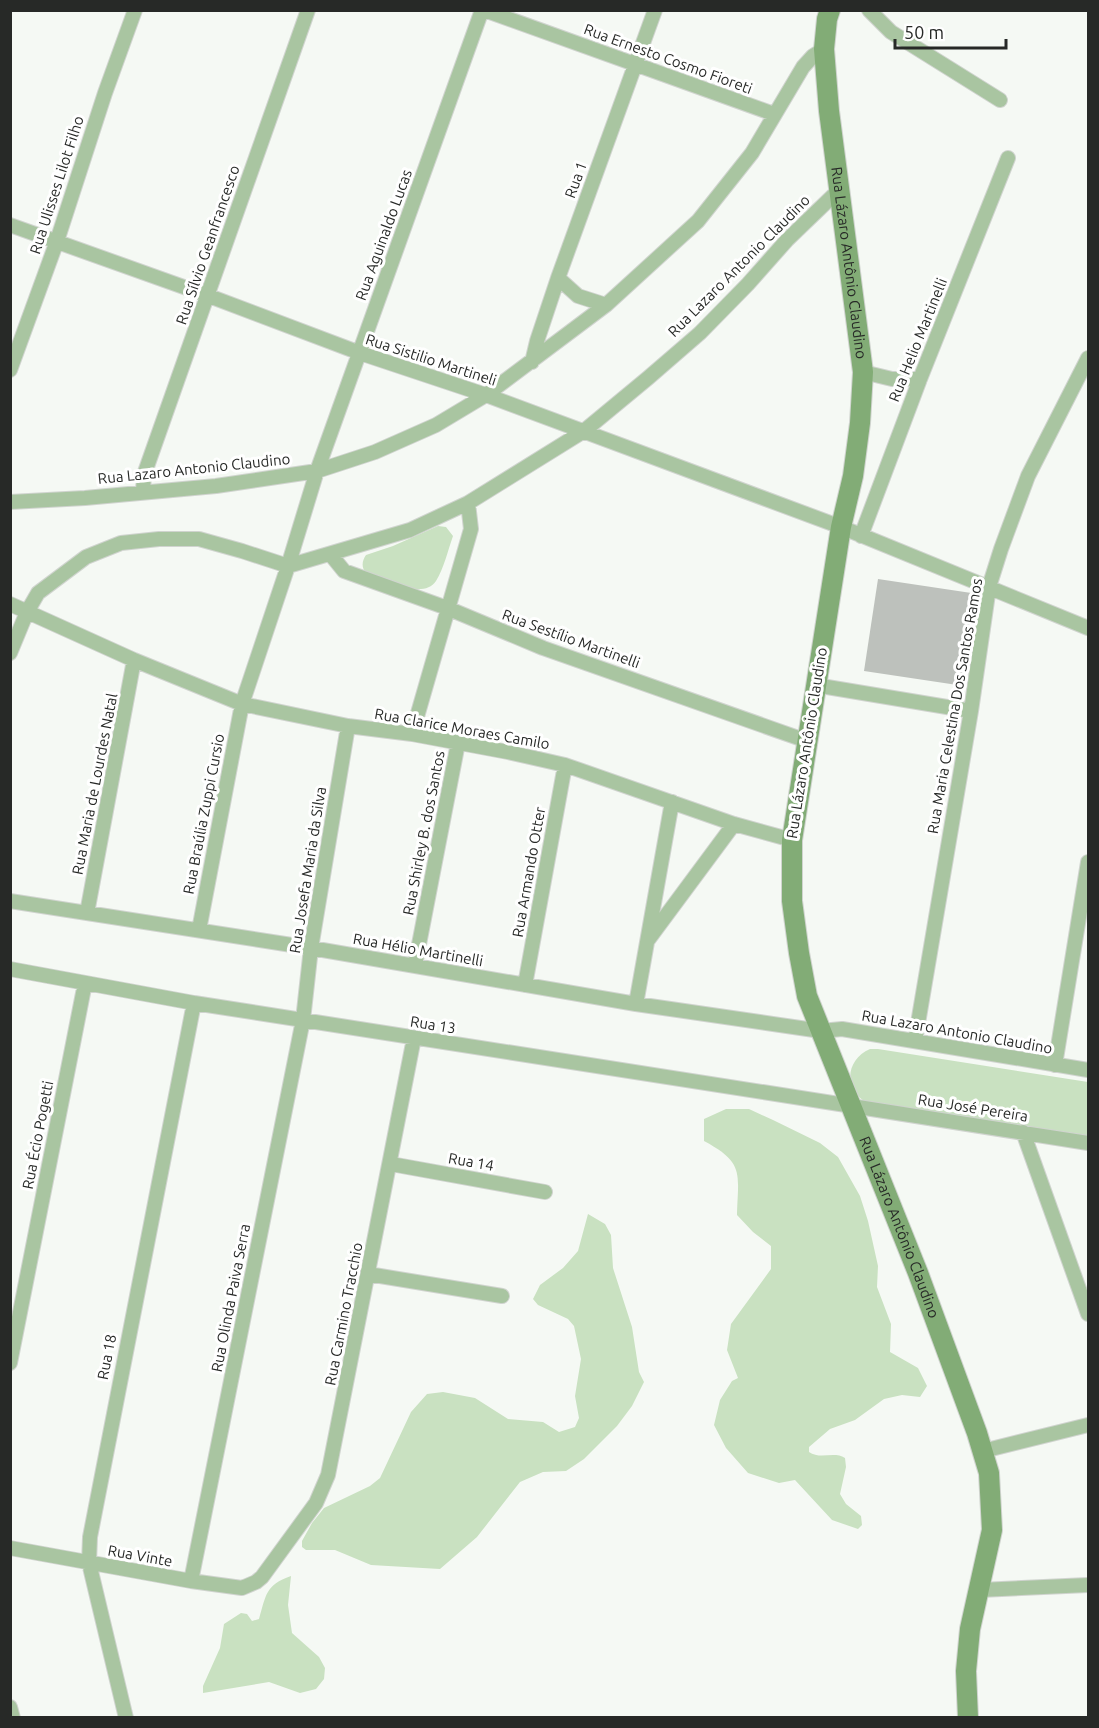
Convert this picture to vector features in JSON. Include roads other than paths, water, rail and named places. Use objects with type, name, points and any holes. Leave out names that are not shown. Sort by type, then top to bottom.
[{"type":"main road","name":"Rua Lázaro Antônio Claudino","points":[[830,10],[824,49],[829,111],[863,372],[855,455],[815,685],[792,840],[792,901],[807,996],[918,1273],[989,1473],[992,1530],[970,1629],[966,1671],[969,1718]]},
{"type":"street","name":"Rua Ulisses Lilot Filho","points":[[10,370],[57,241],[105,93],[135,10]]},
{"type":"street","name":"Rua Sílvio Geanfrancesco","points":[[143,491],[144,475],[308,10]]},
{"type":"street","name":"Rua Ernesto Cosmo Fioreti","points":[[483,10],[774,114]]},
{"type":"street","name":"Rua Aguinaldo Lucas","points":[[317,471],[483,10]]},
{"type":"street","name":"Rua 1","points":[[532,362],[558,278],[655,10]]},
{"type":"street","points":[[869,10],[891,32],[1000,100]]},
{"type":"street","name":"Rua Lazaro Antonio Claudino","points":[[10,501],[85,498],[216,486],[317,471],[375,452],[436,425],[486,395],[606,305],[698,222],[752,153],[803,67],[813,56],[824,49]]},
{"type":"street","name":"Rua Helio Martinelli","points":[[861,536],[920,379],[1008,158]]},
{"type":"street","name":"Rua Lazaro Antonio Claudino","points":[[288,566],[410,530],[468,503],[584,431],[700,333],[787,240],[840,189]]},
{"type":"street","name":"Rua Sistilio Martineli","points":[[10,225],[360,353],[584,431],[841,527],[1089,628]]},
{"type":"street","points":[[558,278],[578,296],[606,305]]},
{"type":"street","name":"Rua Maria Celestina Dos Santos Ramos","points":[[915,1041],[971,711],[989,587],[1028,476],[1089,358]]},
{"type":"street","points":[[863,372],[892,379],[920,379]]},
{"type":"street","points":[[242,704],[317,471]]},
{"type":"street","points":[[412,734],[471,528],[468,503]]},
{"type":"street","points":[[10,653],[27,612],[38,593],[86,557],[121,543],[159,539],[199,539],[242,550],[288,566]]},
{"type":"street","name":"Rua Sestílio Martinelli","points":[[331,555],[344,571],[447,608],[543,648],[807,741]]},
{"type":"street","name":"Rua Clarice Moraes Camilo","points":[[10,604],[135,660],[242,704],[348,726],[412,734],[508,752],[565,765],[734,824],[792,840]]},
{"type":"street","name":"Rua Maria de Lourdes Natal","points":[[87,913],[135,660]]},
{"type":"street","points":[[815,685],[971,711]]},
{"type":"street","name":"Rua Braúlia Zuppi Cursio","points":[[199,930],[242,704]]},
{"type":"street","name":"Rua Josefa Maria da Silva","points":[[303,1020],[311,948],[348,726]]},
{"type":"street","name":"Rua Shirley B. dos Santos","points":[[415,965],[458,743]]},
{"type":"street","name":"Rua Armando Otter","points":[[525,985],[565,765]]},
{"type":"street","points":[[636,1004],[672,802]]},
{"type":"street","points":[[646,942],[734,824]]},
{"type":"street","points":[[1055,1065],[1083,928],[1089,862]]},
{"type":"street","name":"Rua Hélio Martinelli","points":[[10,901],[415,965],[636,1004],[821,1031]]},
{"type":"street","name":"Rua 13","points":[[10,969],[194,1003],[852,1106]]},
{"type":"street","name":"Rua Écio Pogetti","points":[[10,1363],[85,983]]},
{"type":"street","name":"Rua 18","points":[[126,1718],[89,1563],[90,1537],[194,1003]]},
{"type":"street","name":"Rua Olinda Paiva Serra","points":[[191,1581],[303,1020]]},
{"type":"street","name":"Rua Lazaro Antonio Claudino","points":[[821,1031],[842,1029],[1089,1071]]},
{"type":"street","name":"Rua Carmino Tracchio","points":[[262,1577],[316,1503],[328,1475],[414,1038]]},
{"type":"street","name":"Rua José Pereira","points":[[852,1106],[1089,1143]]},
{"type":"street","points":[[1023,1132],[1085,1294],[1089,1314]]},
{"type":"street","name":"Rua 14","points":[[391,1164],[545,1192]]},
{"type":"street","points":[[368,1274],[502,1296]]},
{"type":"street","points":[[983,1451],[1089,1425]]},
{"type":"street","name":"Rua Vinte","points":[[10,1548],[242,1588],[262,1577]]},
{"type":"street","points":[[980,1590],[1089,1585]]},
{"type":"street","points":[[10,1707],[13,1718]]}]
